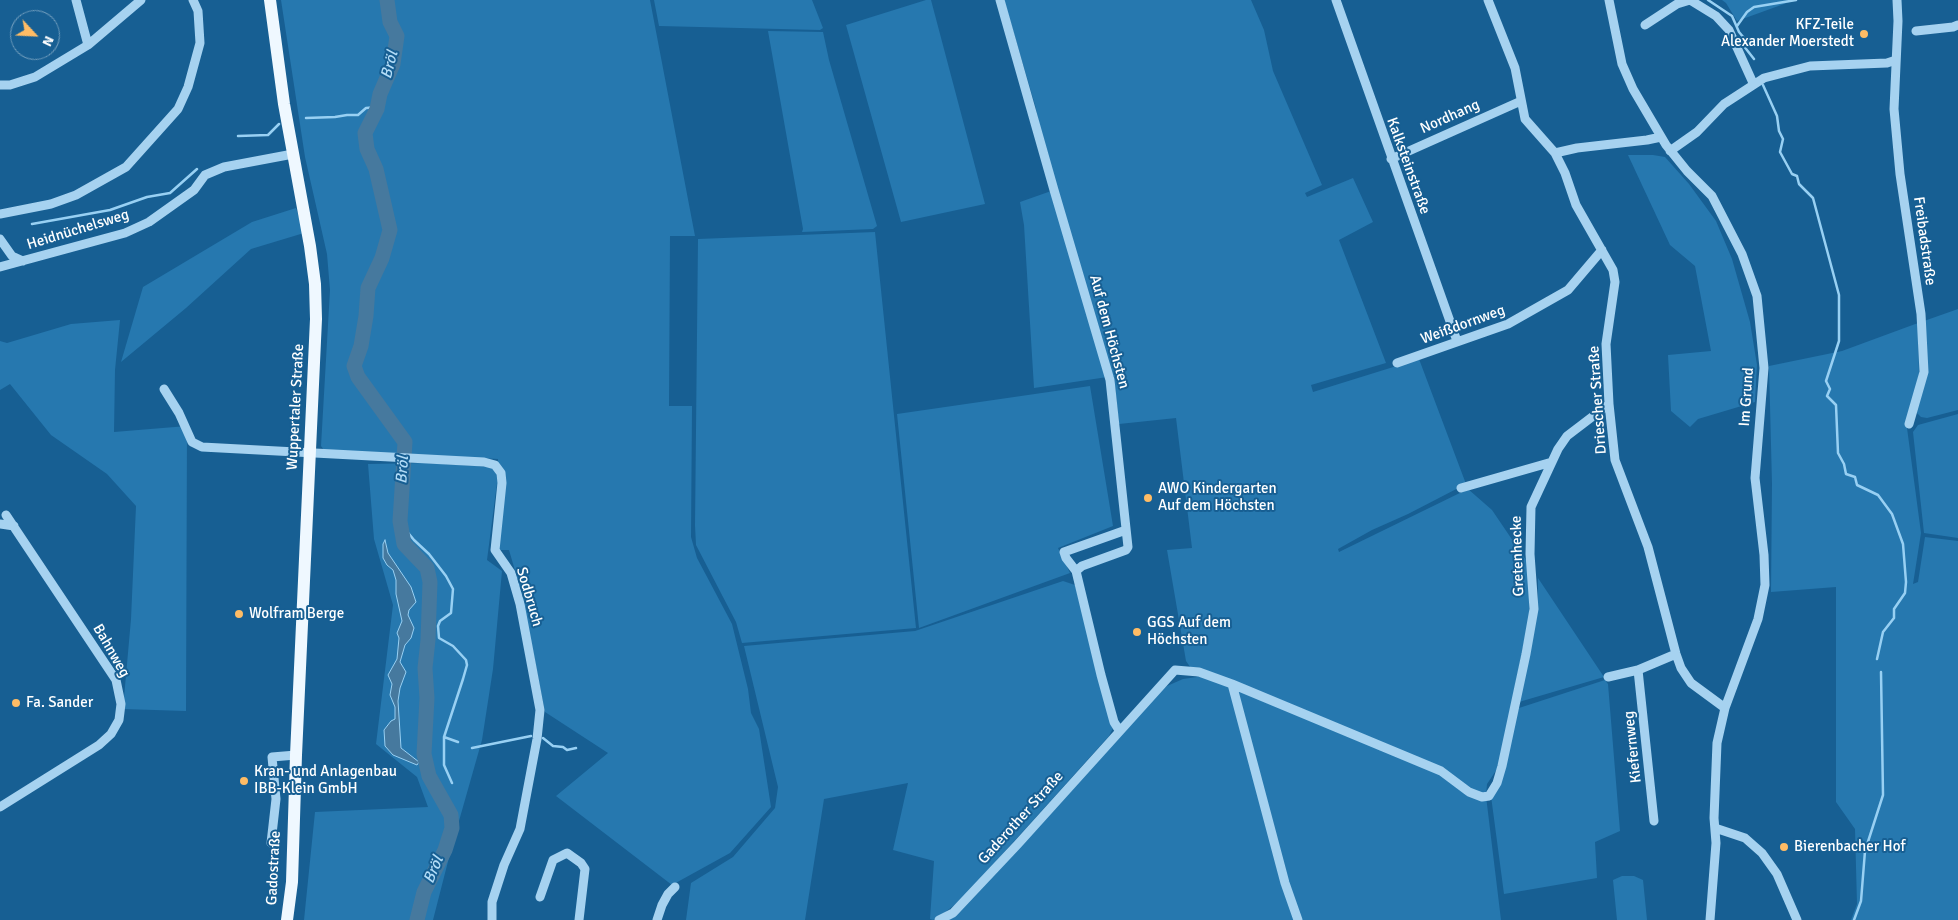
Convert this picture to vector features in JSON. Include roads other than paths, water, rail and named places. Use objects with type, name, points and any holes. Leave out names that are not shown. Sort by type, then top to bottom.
[{"type":"main road","name":"Wuppertaler Straße","points":[[270,0],[315,284],[316,319],[293,819]]},
{"type":"main road","name":"Gadostraße","points":[[287,920],[292,882],[293,819]]},
{"type":"street","points":[[76,0],[88,45]]},
{"type":"street","points":[[0,85],[10,86],[36,77],[88,45],[141,0]]},
{"type":"street","points":[[0,214],[51,204],[76,195],[126,167],[178,108],[188,87],[200,43],[198,11],[193,0]]},
{"type":"street","name":"Auf dem Höchsten","points":[[1000,0],[1110,380],[1128,547],[1126,550],[1082,566],[1076,571]]},
{"type":"street","name":"Kalksteinstraße","points":[[1336,0],[1457,341]]},
{"type":"street","name":"Driescher Straße","points":[[1488,0],[1515,68],[1526,119],[1555,153],[1565,173],[1576,205],[1613,270],[1615,282],[1606,344],[1608,404],[1615,460],[1648,547],[1681,668],[1691,683],[1725,708]]},
{"type":"street","name":"Im Grund","points":[[1609,0],[1622,64],[1633,89],[1670,151],[1712,196],[1725,220],[1742,254],[1757,296],[1761,330],[1764,368],[1755,478],[1764,555],[1765,585],[1758,619],[1725,708],[1717,743],[1716,843],[1710,920]]},
{"type":"street","points":[[1645,25],[1678,4],[1690,0],[1716,16],[1728,30],[1753,83]]},
{"type":"street","points":[[1670,151],[1698,132],[1724,104],[1753,83],[1783,72],[1810,66],[1887,63],[1896,60],[1898,0]]},
{"type":"street","points":[[1916,31],[1953,28],[1958,25]]},
{"type":"street","name":"Freibadstraße","points":[[1896,60],[1894,109],[1900,174],[1921,314],[1924,372],[1909,424]]},
{"type":"street","name":"Nordhang","points":[[1391,159],[1521,101]]},
{"type":"street","points":[[1555,153],[1577,148],[1647,140],[1661,136]]},
{"type":"street","name":"Heidnüchelsweg","points":[[0,267],[125,233],[149,222],[194,190],[205,176],[224,167],[293,154]]},
{"type":"street","points":[[0,239],[12,256],[23,261]]},
{"type":"street","name":"Weißdornweg","points":[[1397,363],[1508,324],[1568,290],[1602,250]]},
{"type":"street","name":"Sodbruch","points":[[164,389],[179,413],[192,442],[202,447],[484,462],[495,465],[501,473],[502,482],[495,550],[511,573],[520,604],[540,710],[537,739],[520,829],[504,865],[495,892],[492,902],[492,920]]},
{"type":"street","name":"Gretenhecke","points":[[1232,684],[1441,771],[1469,792],[1482,797],[1489,796],[1497,783],[1526,654],[1534,609],[1530,554],[1531,507],[1566,436],[1608,404]]},
{"type":"street","points":[[1461,488],[1552,462]]},
{"type":"street","name":"Bahnweg","points":[[0,807],[99,745],[111,734],[119,720],[121,704],[116,680],[6,515]]},
{"type":"street","points":[[0,524],[14,526]]},
{"type":"street","points":[[1119,730],[1114,722],[1101,675],[1076,571],[1066,558],[1064,552],[1126,530]]},
{"type":"street","points":[[1608,677],[1638,670],[1676,654]]},
{"type":"street","name":"Gaderother Straße","points":[[939,920],[953,913],[1175,670],[1199,672],[1232,684]]},
{"type":"street","name":"Kiefernweg","points":[[1638,670],[1654,821]]},
{"type":"street","points":[[1232,684],[1285,883],[1298,920]]},
{"type":"street","points":[[271,843],[276,799],[272,756],[296,755]]},
{"type":"street","points":[[1715,828],[1744,838],[1762,852],[1777,874],[1797,920]]},
{"type":"street","points":[[540,897],[553,860],[567,853],[582,863],[585,869],[579,920]]},
{"type":"street","points":[[657,920],[668,894],[675,887]]},
{"type":"waterway","name":"Bröl","points":[[387,0],[390,22],[397,36],[393,64],[380,94],[377,109],[365,133],[367,149],[376,169],[390,230],[382,258],[368,288],[361,346],[354,366],[358,377],[405,442],[400,521],[404,544],[427,568],[430,582],[425,668],[427,698],[424,754],[429,776],[451,815],[452,828],[445,850],[424,892],[417,920]]},
{"type":"waterway","points":[[1708,0],[1732,16],[1739,32],[1744,38],[1743,45],[1754,59]]},
{"type":"waterway","points":[[1737,26],[1747,12],[1754,7],[1796,0]]},
{"type":"waterway","points":[[1763,85],[1777,116],[1779,131],[1783,139],[1780,152],[1792,174],[1797,176],[1799,184],[1813,198],[1839,295],[1839,341],[1826,381],[1830,389],[1827,396],[1836,405],[1838,453],[1844,464],[1846,474],[1855,477],[1857,485],[1878,495],[1892,514],[1903,544],[1905,593],[1894,609],[1894,618],[1883,632],[1877,659]]},
{"type":"waterway","points":[[306,118],[358,115],[366,108],[378,107]]},
{"type":"waterway","points":[[238,136],[268,135],[279,124]]},
{"type":"waterway","points":[[32,224],[110,210],[147,197],[170,193],[197,169]]},
{"type":"waterway","points":[[400,523],[429,554],[446,576],[453,589],[451,613],[440,621],[438,626],[439,638],[453,646],[466,660],[467,665],[444,737],[458,742]]},
{"type":"waterway","points":[[1854,920],[1861,901],[1865,851],[1883,795],[1881,672]]},
{"type":"waterway","points":[[472,748],[531,736]]},
{"type":"waterway","points":[[444,737],[444,765],[452,783]]},
{"type":"waterway","points":[[543,738],[553,746],[563,747],[567,750],[576,748]]},
{"type":"place","name":"KFZ-Teile Alexander Moerstedt","points":[[1864,34]]},
{"type":"place","name":"AWO Kindergarten Auf dem Höchsten","points":[[1148,498]]},
{"type":"place","name":"Wolfram Berge","points":[[239,614]]},
{"type":"place","name":"GGS Auf dem Höchsten","points":[[1137,632]]},
{"type":"place","name":"Fa. Sander","points":[[16,703]]},
{"type":"place","name":"Kran- und Anlagenbau IBB-Klein GmbH","points":[[244,781]]},
{"type":"place","name":"Bierenbacher Hof","points":[[1784,847]]}]
